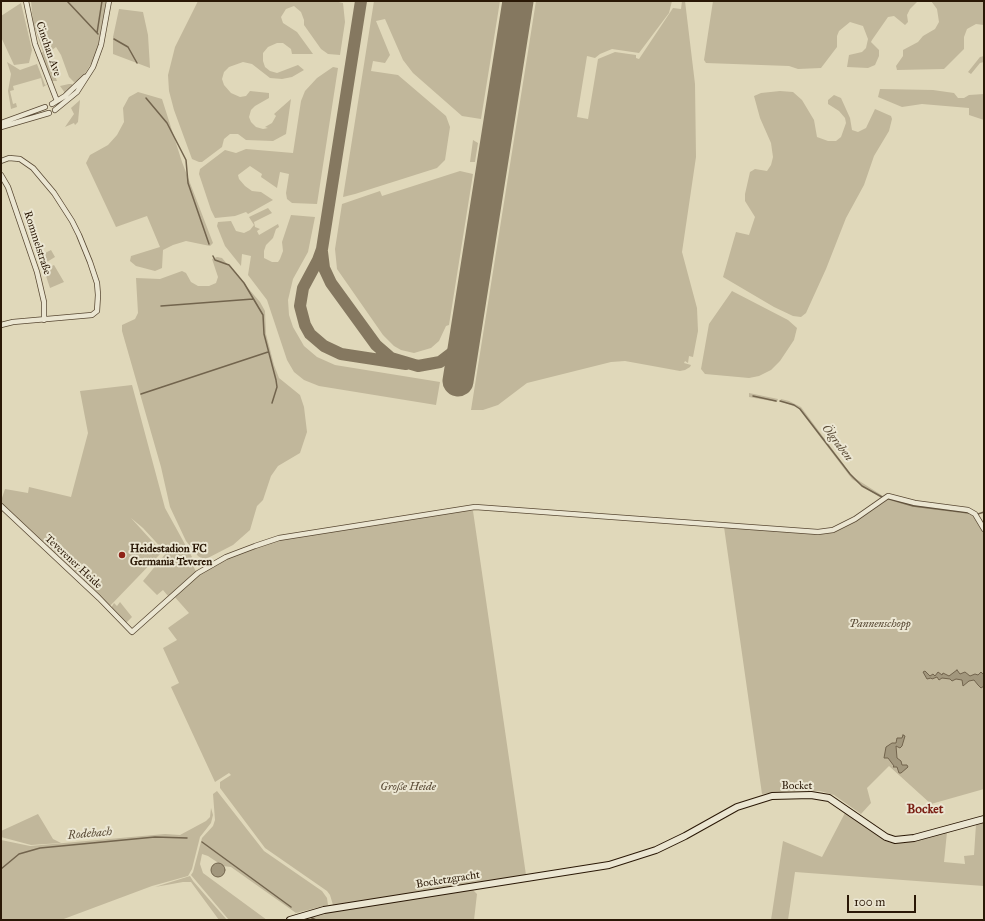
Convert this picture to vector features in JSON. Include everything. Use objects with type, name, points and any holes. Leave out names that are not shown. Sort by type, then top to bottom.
[{"type":"street","name":"Cinchan Ave","points":[[26,1],[35,44],[57,101]]},
{"type":"street","points":[[55,110],[77,92],[95,63],[101,45],[109,1]]},
{"type":"street","points":[[52,104],[88,75]]},
{"type":"street","points":[[1,123],[45,107]]},
{"type":"street","points":[[1,127],[47,114]]},
{"type":"street","points":[[1,161],[9,158],[20,159],[33,168],[54,193],[72,221],[97,283],[98,305],[92,315],[13,322],[1,325]]},
{"type":"street","name":"Rommelstraße","points":[[1,175],[8,187],[37,272],[44,302],[44,320]]},
{"type":"street","name":"Teverener Heide","points":[[1,506],[99,598],[132,632],[198,573],[226,558],[255,546],[279,538],[464,508],[483,507],[825,532],[841,526],[872,508],[888,496],[915,503],[968,510],[973,513],[984,529]]},
{"type":"street","name":"Bocket","points":[[610,865],[656,850],[685,836],[737,807],[772,796],[811,795],[829,798],[886,837],[895,840],[914,838],[984,819]]},
{"type":"street","name":"Bocketzgracht","points":[[290,920],[324,910],[610,865]]},
{"type":"green space","points":[[31,1],[106,1],[95,57],[84,75],[78,81],[74,82],[69,77],[61,55],[56,47],[47,54],[57,81],[52,81],[41,53],[43,52],[33,23]]},
{"type":"green space","points":[[198,1],[334,1],[343,3],[345,22],[340,55],[328,54],[321,49],[304,25],[301,12],[294,6],[286,9],[281,17],[283,23],[297,32],[313,54],[292,54],[291,49],[283,43],[277,43],[268,47],[263,53],[263,61],[265,67],[270,71],[277,73],[298,65],[304,70],[292,77],[282,79],[270,78],[252,64],[243,62],[229,67],[224,72],[222,79],[224,85],[231,93],[240,97],[246,96],[250,91],[269,93],[269,98],[251,110],[249,117],[251,122],[256,127],[263,129],[268,128],[265,127],[272,123],[276,116],[274,114],[291,99],[286,134],[273,141],[246,140],[238,134],[230,134],[224,139],[222,147],[202,162],[192,159],[174,110],[169,91],[168,75],[175,47]]},
{"type":"green space","points":[[374,1],[500,1],[481,119],[462,116],[413,73],[403,60],[385,19],[376,21],[390,55],[385,63],[373,61],[371,71],[398,75],[446,116],[450,127],[445,160],[437,168],[343,197]]},
{"type":"green space","points":[[536,1],[672,1],[669,13],[639,53],[612,49],[595,58],[587,56],[577,117],[588,119],[598,59],[615,52],[636,55],[636,58],[639,59],[673,8],[681,9],[682,1],[685,1],[695,84],[696,157],[682,252],[697,308],[698,331],[693,357],[689,356],[688,363],[685,361],[684,363],[691,365],[685,370],[680,371],[625,361],[611,362],[527,383],[498,405],[483,410],[471,410]]},
{"type":"green space","points":[[713,1],[918,1],[910,9],[907,15],[908,22],[905,25],[894,16],[888,17],[872,40],[871,42],[879,50],[879,56],[875,65],[868,68],[847,67],[849,55],[862,52],[866,48],[868,39],[863,26],[850,22],[839,31],[837,36],[837,47],[821,68],[798,69],[789,66],[706,63],[704,60]]},
{"type":"green space","points":[[931,1],[984,1],[984,25],[976,24],[967,29],[964,37],[964,49],[944,69],[897,70],[896,66],[903,56],[903,50],[918,42],[923,36],[935,29],[939,22],[937,9]]},
{"type":"green space","points":[[21,3],[32,50],[29,63],[14,65],[1,37],[1,16]]},
{"type":"green space","points":[[119,9],[143,12],[148,35],[150,68],[113,54],[113,37]]},
{"type":"green space","points":[[984,56],[984,62],[980,63],[971,74],[968,72],[980,57]]},
{"type":"green space","points":[[7,62],[20,70],[37,64],[45,85],[48,84],[43,87],[41,78],[13,86],[14,90],[10,91],[13,104],[16,103],[17,107],[11,109],[8,91],[11,74]]},
{"type":"green space","points":[[333,67],[338,68],[317,204],[292,203],[287,199],[286,193],[289,174],[280,172],[277,188],[261,177],[262,174],[250,166],[238,175],[239,179],[252,191],[261,192],[273,200],[248,214],[246,212],[235,216],[215,218],[199,174],[200,169],[225,150],[236,153],[246,149],[293,153],[301,101],[305,91],[317,78]]},
{"type":"green space","points":[[72,84],[72,87],[65,93],[60,86]]},
{"type":"green space","points":[[880,89],[933,90],[954,93],[958,98],[964,98],[969,95],[984,94],[984,120],[969,115],[969,108],[922,104],[902,107],[878,97]]},
{"type":"green space","points":[[780,91],[793,92],[802,100],[814,120],[817,137],[828,141],[836,141],[841,137],[846,123],[845,118],[839,111],[828,104],[828,100],[834,95],[841,98],[850,118],[852,130],[858,132],[866,128],[875,109],[891,116],[892,119],[889,131],[874,156],[864,185],[846,218],[826,269],[806,313],[801,317],[793,316],[774,307],[723,277],[736,232],[749,235],[755,217],[745,201],[750,172],[755,169],[767,171],[771,165],[773,157],[771,143],[760,118],[754,96],[761,93]]},
{"type":"green space","points":[[138,92],[162,99],[182,162],[213,243],[210,246],[186,241],[173,245],[163,250],[162,268],[155,271],[136,266],[130,261],[131,256],[160,247],[147,216],[116,227],[86,163],[90,155],[108,145],[117,135],[124,122],[123,108],[129,97]]},
{"type":"green space","points":[[80,100],[78,122],[75,125],[74,123],[65,127],[74,114],[71,108]]},
{"type":"green space","points":[[473,140],[478,143],[475,162],[470,162]]},
{"type":"green space","points":[[460,171],[473,174],[449,325],[446,326],[439,341],[431,348],[414,353],[401,350],[394,346],[383,335],[337,269],[335,249],[342,204],[380,191],[382,196]]},
{"type":"green space","points":[[268,208],[272,213],[254,222],[255,227],[260,229],[257,231],[259,235],[278,224],[279,227],[276,229],[273,238],[266,245],[264,251],[264,258],[272,262],[278,262],[280,259],[283,251],[282,242],[291,215],[315,217],[308,252],[293,279],[288,300],[289,315],[293,327],[304,346],[317,357],[335,365],[440,382],[436,405],[319,386],[304,380],[294,372],[287,360],[267,300],[248,275],[251,256],[242,254],[241,266],[225,246],[217,226],[218,222],[231,221],[236,231],[244,233],[250,230],[254,225],[249,217]]},
{"type":"green space","points":[[51,250],[55,257],[42,265],[39,256]]},
{"type":"green space","points":[[217,257],[222,258],[260,302],[265,311],[266,334],[274,365],[279,378],[300,395],[304,407],[307,432],[300,453],[278,466],[271,476],[263,500],[257,506],[250,530],[233,545],[204,560],[198,556],[186,541],[170,507],[161,467],[122,331],[122,325],[135,319],[138,313],[136,278],[160,279],[182,271],[186,273],[191,282],[198,286],[209,286],[216,283],[218,277],[212,259]]},
{"type":"green space","points":[[54,265],[64,282],[50,288],[44,270]]},
{"type":"green space","points":[[732,291],[788,320],[797,328],[794,340],[780,361],[771,370],[759,376],[749,378],[705,374],[701,369],[709,324]]},
{"type":"green space","points":[[132,385],[165,508],[192,557],[190,559],[196,572],[168,596],[163,590],[157,595],[143,581],[166,553],[143,528],[131,518],[162,552],[109,607],[1,503],[1,501],[5,489],[28,493],[29,487],[71,497],[88,433],[80,391]]},
{"type":"green space","points":[[749,393],[778,399],[777,402],[749,397]]},
{"type":"green space","points":[[781,399],[801,407],[853,477],[883,496],[881,498],[852,479],[799,409],[780,401]]},
{"type":"green space","name":"Pannenschopp","points":[[887,498],[972,513],[984,532],[984,789],[931,804],[889,766],[867,788],[871,803],[861,814],[834,795],[820,791],[791,791],[762,794],[724,527],[819,534],[834,530]]},
{"type":"green space","name":"Große Heide","points":[[461,511],[473,511],[526,875],[333,905],[327,891],[265,848],[220,788],[220,782],[231,775],[229,773],[215,782],[171,687],[179,683],[163,648],[177,640],[168,628],[189,613],[173,595],[199,574],[226,559],[277,540]]},
{"type":"green space","points":[[120,602],[132,617],[126,623],[111,608],[114,603],[117,606]]},
{"type":"green space","points":[[217,791],[264,851],[322,891],[327,898],[328,905],[296,913],[231,867],[223,866],[208,856],[202,854],[200,864],[203,873],[267,920],[229,920],[191,875],[202,838],[213,826],[215,820],[213,794]]},
{"type":"green space","points":[[211,808],[213,815],[211,823],[200,837],[192,869],[188,876],[152,886],[61,920],[1,920],[1,840],[30,846],[165,834],[180,835],[206,821],[210,817]]},
{"type":"green space","points":[[846,811],[885,839],[947,832],[944,862],[965,864],[964,856],[974,855],[976,824],[984,821],[984,886],[795,872],[788,920],[771,920],[783,841],[822,857]]},
{"type":"green space","points":[[38,814],[53,839],[61,843],[31,845],[1,837],[1,831]]},
{"type":"green space","points":[[190,876],[227,920],[219,920],[191,882],[155,887]]},
{"type":"green space","points":[[472,889],[477,894],[474,920],[297,920],[324,912]]},
{"type":"shaded area","points":[[957,670],[960,674],[965,672],[970,676],[975,674],[978,675],[981,672],[984,675],[984,686],[981,688],[974,680],[969,681],[963,686],[962,680],[956,679],[952,681],[950,679],[942,678],[939,680],[937,677],[927,679],[923,672],[925,671],[930,676],[933,674],[935,676],[938,672],[942,675],[943,673],[949,676]]},
{"type":"shaded area","points":[[903,735],[905,736],[902,746],[900,748],[896,746],[897,758],[901,761],[902,765],[907,765],[908,767],[899,773],[897,767],[893,767],[894,766],[888,758],[884,758],[886,747],[892,743],[896,743],[897,738],[902,738]]},
{"type":"shaded area","points":[[215,863],[221,863],[225,867],[225,873],[221,877],[215,877],[211,873],[211,867]]},
{"type":"waterway","points":[[67,1],[98,34]]},
{"type":"waterway","points":[[97,33],[102,1]]},
{"type":"waterway","points":[[114,39],[128,47],[137,63]]},
{"type":"waterway","points":[[146,98],[167,123],[186,160],[188,183],[209,244]]},
{"type":"waterway","points":[[213,256],[215,260],[229,265],[244,283],[263,315],[264,334],[277,387],[272,403]]},
{"type":"waterway","points":[[161,306],[253,299]]},
{"type":"waterway","points":[[141,394],[268,352]]},
{"type":"waterway","name":"Ölgraben","points":[[753,396],[776,401]]},
{"type":"waterway","name":"Ölgraben","points":[[780,401],[794,405],[800,409],[850,474],[862,486],[882,497]]},
{"type":"waterway","name":"Ölgraben","points":[[889,499],[913,506],[969,513]]},
{"type":"waterway","name":"Ölgraben","points":[[978,514],[984,512]]},
{"type":"waterway","name":"Rodebach","points":[[1,869],[19,854],[40,848],[155,837],[187,838]]},
{"type":"waterway","name":"Rodebach","points":[[202,842],[291,907]]},
{"type":"waterway","name":"Rodebach","points":[[310,917],[316,920]]},
{"type":"taxiway","points":[[361,1],[322,249],[318,260],[303,288],[300,306],[305,325],[310,334],[324,346],[341,354],[406,364]]},
{"type":"taxiway","points":[[322,252],[324,268],[331,283],[376,345],[391,358],[418,366],[440,362],[457,349],[466,329]]},
{"type":"runway","points":[[458,381],[518,1]]},
{"type":"place","name":"Heidestadion FC Germania Teveren","points":[[122,555]]},
{"type":"district","name":"Bocket","points":[[925,810]]}]
